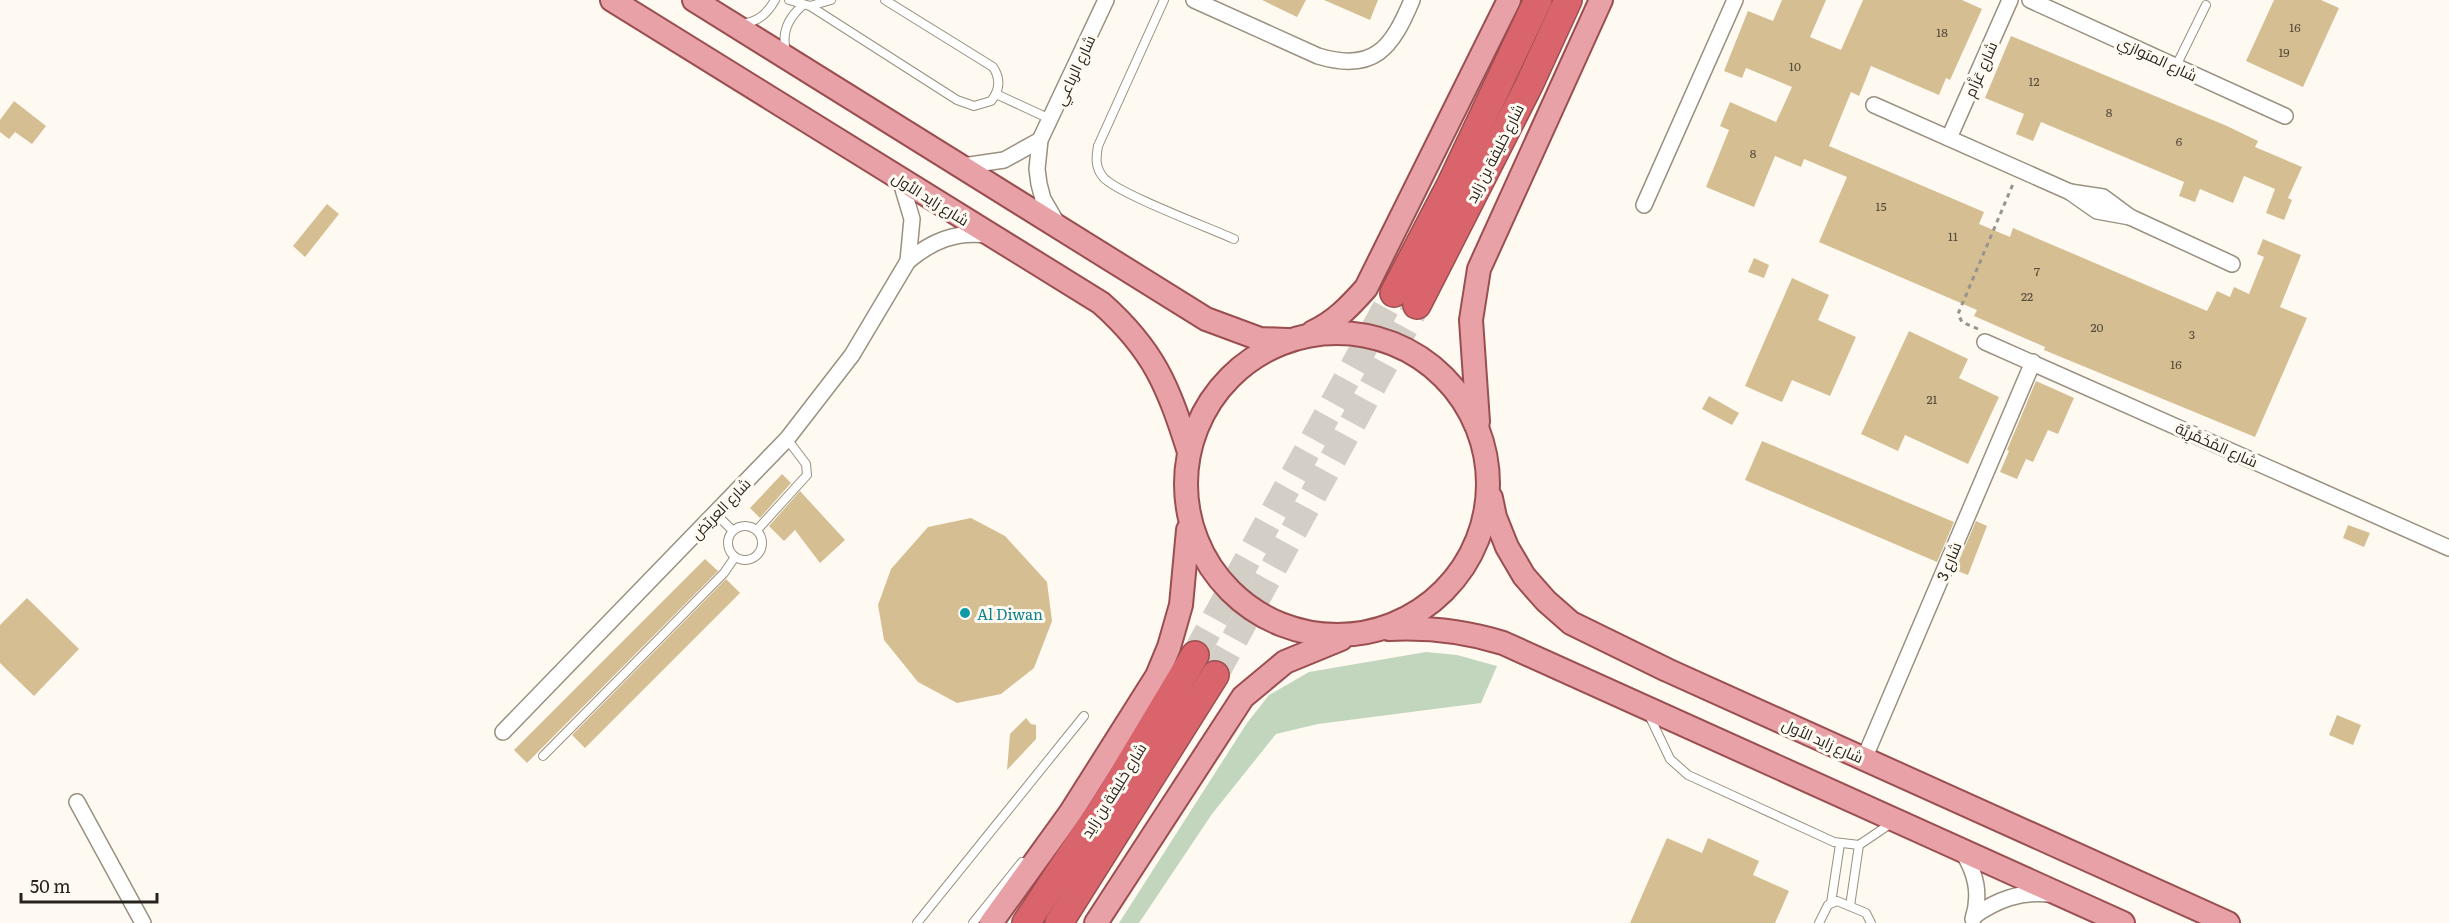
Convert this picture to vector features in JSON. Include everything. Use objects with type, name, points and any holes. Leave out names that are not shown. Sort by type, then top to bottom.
[{"type":"highway","name":"شارع خليفة بن زايد","points":[[1538,0],[1456,174],[1406,299],[1529,85],[1568,0]]},
{"type":"highway","name":"شارع خليفة بن زايد","points":[[1026,923],[1110,797],[1195,655]]},
{"type":"highway","name":"شارع خليفة بن زايد","points":[[1059,923],[1215,675]]},
{"type":"main road","name":"شارع زايد الأول","points":[[612,0],[992,236],[1068,280],[1101,303],[1127,326],[1149,353],[1166,384],[1189,452]]},
{"type":"main road","points":[[694,0],[963,166],[1206,320],[1260,339],[1295,338],[1322,333],[1362,334],[1381,339],[1416,355],[1433,366],[1460,394],[1478,429]]},
{"type":"main road","points":[[1509,0],[1366,288],[1327,326],[1295,338],[1247,362],[1224,383],[1206,409],[1189,452],[1185,478],[1193,533],[1208,565],[1231,592],[1251,609],[1274,622],[1307,632],[1324,634],[1436,628],[1470,633],[1503,643],[2123,923]]},
{"type":"main road","points":[[1096,923],[1243,697],[1285,662],[1317,646],[1412,614],[1428,603],[1456,576],[1472,550],[1482,523],[1488,484],[1486,462],[1478,429],[1471,320],[1479,269],[1601,0]]},
{"type":"main road","name":"شارع زايد الأول","points":[[1488,484],[1494,517],[1507,548],[1539,593],[1571,623],[1864,759],[2228,923]]},
{"type":"main road","points":[[991,923],[1071,812],[1157,676],[1169,647],[1185,583],[1189,516]]},
{"type":"street","name":"شارع الرباعي","points":[[1057,225],[1049,212],[1039,184],[1037,169],[1040,140],[1106,0]]},
{"type":"street","points":[[1194,0],[1318,56],[1339,62],[1360,61],[1379,52],[1395,38],[1412,0]]},
{"type":"street","points":[[1644,205],[1735,0]]},
{"type":"street","name":"شارع عَزَّام","points":[[1949,138],[2010,0]]},
{"type":"street","name":"شارع المتوازي","points":[[2030,0],[2062,6],[2176,66],[2285,116]]},
{"type":"street","points":[[1874,105],[2070,192],[2103,197],[2130,217],[2232,264]]},
{"type":"street","points":[[963,166],[1004,160],[1040,140]]},
{"type":"street","name":"شارع العريّض","points":[[900,179],[912,219],[908,261]]},
{"type":"street","name":"شارع العريّض","points":[[503,732],[787,439],[822,397],[852,355],[908,261],[922,249],[947,238],[973,233],[992,236]]},
{"type":"street","name":"شارع المْخَمَّرِيَّة","points":[[1990,344],[2449,548]]},
{"type":"street","name":"شارع 3","points":[[1864,759],[2033,362]]},
{"type":"street","points":[[77,802],[143,923]]},
{"type":"street","points":[[1962,851],[1973,867],[1977,883],[1972,920]]},
{"type":"street","points":[[1972,920],[2008,897],[2027,893],[2066,898]]},
{"type":"lane","points":[[730,22],[744,24],[757,20],[768,12],[775,0]]},
{"type":"lane","points":[[789,0],[806,6],[966,104],[983,105],[996,94],[999,80],[993,67],[885,0]]},
{"type":"lane","points":[[788,58],[784,35],[794,13],[806,6],[831,0]]},
{"type":"lane","points":[[1164,0],[1098,146],[1096,158],[1098,170],[1113,186],[1234,239]]},
{"type":"lane","points":[[2176,66],[2206,4]]},
{"type":"lane","points":[[996,94],[1050,119]]},
{"type":"lane","points":[[757,530],[807,475],[806,464],[787,439]]},
{"type":"lane","points":[[715,513],[732,530]]},
{"type":"lane","points":[[744,525],[757,530],[762,542],[758,554],[747,560],[735,557],[727,542],[732,530],[744,525]]},
{"type":"lane","points":[[543,756],[724,573],[735,557]]},
{"type":"lane","points":[[1646,708],[1670,759],[1688,775],[1840,844],[1859,844],[1895,821]]},
{"type":"lane","points":[[917,923],[1084,716]]},
{"type":"lane","points":[[973,923],[1022,862],[1071,812]]},
{"type":"lane","points":[[1819,923],[1831,903],[1840,844]]},
{"type":"lane","points":[[1850,906],[1859,844]]},
{"type":"lane","points":[[1831,903],[1837,901],[1866,913],[1871,923]]},
{"type":"path","points":[[1990,344],[1998,338],[1962,322],[1958,314],[2020,169]]},
{"type":"green space","points":[[1426,652],[1457,655],[1497,666],[1481,703],[1318,724],[1276,734],[1212,814],[1139,923],[1119,923],[1247,723],[1269,695],[1309,672]]},
{"type":"building","points":[[1262,0],[1306,0],[1297,17]]},
{"type":"building","points":[[1324,0],[1378,0],[1370,20]]},
{"type":"building","points":[[1782,0],[1826,0],[1810,37],[1841,50],[1863,0],[1962,0],[1982,9],[1950,80],[1946,78],[1939,95],[1871,66],[1859,96],[1851,92],[1829,146],[1984,212],[1979,224],[2010,237],[2013,228],[2207,311],[2217,291],[2230,297],[2234,287],[2249,294],[2264,257],[2257,254],[2263,239],[2301,255],[2280,307],[2307,318],[2255,437],[2044,350],[2045,347],[1974,316],[1977,310],[1819,242],[1847,177],[1804,159],[1801,167],[1775,156],[1754,207],[1706,187],[1729,130],[1720,126],[1730,102],[1776,122],[1792,87],[1746,68],[1742,78],[1724,71],[1748,11],[1773,21]]},
{"type":"building","points":[[2274,0],[2321,0],[2339,8],[2303,87],[2246,61]]},
{"type":"building","points":[[2011,36],[2227,126],[2258,141],[2255,147],[2302,167],[2288,198],[2292,200],[2284,220],[2266,213],[2275,189],[2244,176],[2233,203],[2200,189],[2195,202],[2179,196],[2184,182],[2041,122],[2033,141],[2016,134],[2024,114],[1985,98]]},
{"type":"building","points":[[14,101],[46,126],[32,144],[15,132],[9,139],[0,132],[0,120]]},
{"type":"building","points":[[327,204],[339,214],[305,257],[293,246]]},
{"type":"building","points":[[1754,258],[1769,265],[1764,278],[1748,272]]},
{"type":"building","points":[[1792,278],[1829,295],[1818,320],[1856,337],[1830,396],[1792,380],[1782,402],[1745,386]]},
{"type":"building","points":[[1909,331],[1968,359],[1959,378],[1999,397],[1968,464],[1905,435],[1898,451],[1861,434]]},
{"type":"building","points":[[2036,381],[2074,398],[2058,434],[2048,430],[2033,462],[2026,459],[2017,479],[2000,472]]},
{"type":"building","points":[[1709,396],[1739,413],[1732,425],[1702,409]]},
{"type":"building","points":[[1762,441],[1954,522],[1937,562],[1745,480]]},
{"type":"building","points":[[782,474],[791,483],[760,518],[750,508]]},
{"type":"building","points":[[800,491],[845,540],[820,563],[795,530],[784,541],[769,526]]},
{"type":"building","name":"Al Diwan","points":[[971,518],[1005,536],[1047,582],[1052,621],[1034,668],[1001,694],[957,703],[918,682],[884,640],[878,605],[891,569],[928,527]]},
{"type":"building","points":[[1976,521],[1987,526],[1968,575],[1955,570]]},
{"type":"building","points":[[2348,525],[2370,533],[2364,547],[2343,538]]},
{"type":"building","points":[[705,559],[718,571],[527,763],[514,750]]},
{"type":"building","points":[[726,579],[740,593],[585,748],[572,735]]},
{"type":"building","points":[[27,598],[79,649],[34,696],[0,663],[0,625]]},
{"type":"building","points":[[2337,715],[2361,725],[2353,745],[2329,735]]},
{"type":"building","points":[[1026,718],[1031,724],[1036,725],[1036,739],[1007,770],[1010,734]]},
{"type":"building","points":[[1667,838],[1702,853],[1708,838],[1759,861],[1753,875],[1789,891],[1775,923],[1630,923]]},
{"type":"tunnel","points":[[1195,655],[1394,293]]},
{"type":"tunnel","points":[[1215,675],[1417,305]]},
{"type":"place","name":"Al Diwan","points":[[965,613]]}]
